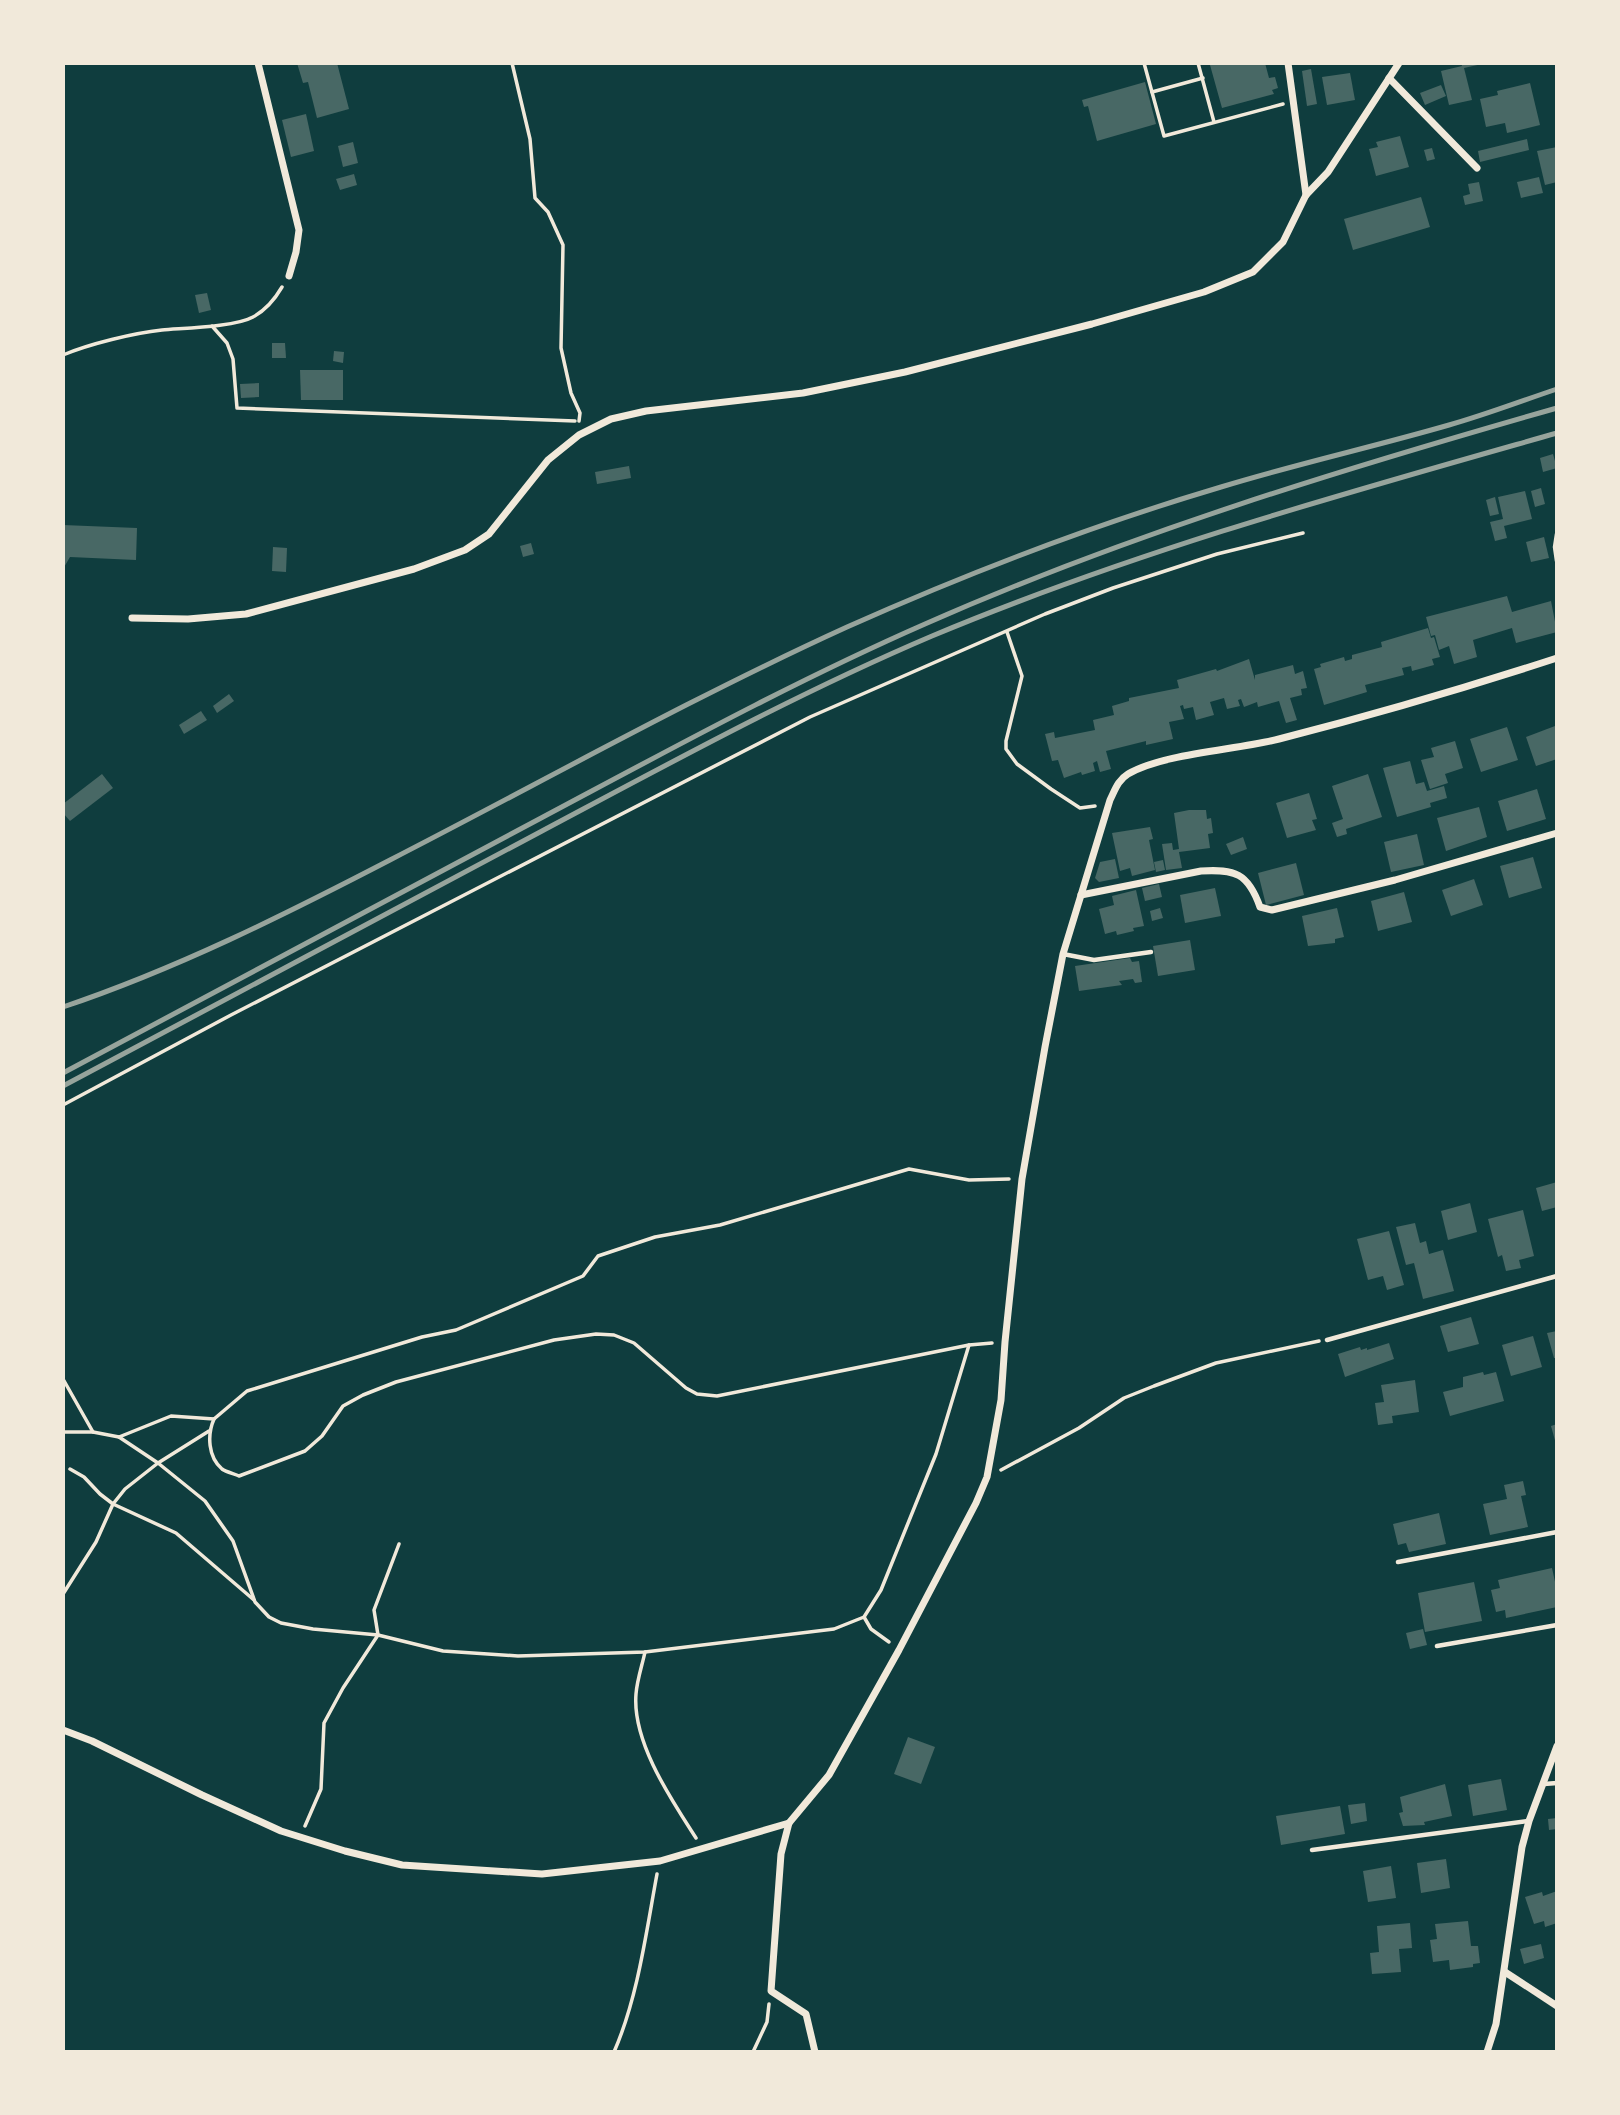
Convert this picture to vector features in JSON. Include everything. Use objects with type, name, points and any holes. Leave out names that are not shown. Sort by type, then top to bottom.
[{"type":"street","points":[[258,63],[299,230],[289,276]]},
{"type":"street","points":[[1288,63],[1306,195]]},
{"type":"street","points":[[132,618],[188,619],[246,614],[414,569],[465,550],[489,534],[548,460],[579,435],[602,423],[646,411],[803,393],[905,372],[1204,292],[1253,272],[1283,242],[1306,195],[1328,172],[1399,63]]},
{"type":"street","points":[[1389,78],[1478,167]]},
{"type":"street","points":[[814,2052],[806,2014],[771,1991],[781,1854],[789,1823],[829,1775],[899,1650],[987,1477],[1001,1400],[1022,1179],[1063,954],[1110,800],[1119,781],[1128,774],[1160,762],[1276,740],[1368,717],[1557,658]]},
{"type":"street","points":[[1082,895],[1201,871],[1220,870],[1231,871],[1242,877],[1250,885],[1260,907],[1272,910],[1395,880],[1557,833]]},
{"type":"street","points":[[63,1730],[300,1837],[345,1852],[402,1865],[542,1874],[660,1861],[789,1823]]},
{"type":"street","points":[[1487,2052],[1496,2024],[1519,1867],[1529,1821],[1557,1746]]},
{"type":"street","points":[[1504,1972],[1557,2006]]},
{"type":"lane","points":[[1557,534],[1557,561]]},
{"type":"lane","points":[[1063,954],[1094,960],[1151,952]]},
{"type":"lane","points":[[1327,1340],[1557,1276]]},
{"type":"lane","points":[[1398,1562],[1557,1532]]},
{"type":"lane","points":[[1437,1646],[1557,1625]]},
{"type":"lane","points":[[1544,1784],[1557,1783]]},
{"type":"lane","points":[[1312,1850],[1529,1821]]},
{"type":"path","points":[[512,63],[530,139],[535,198],[548,212],[563,245],[561,348],[571,393],[580,413],[579,421]]},
{"type":"path","points":[[1144,63],[1164,136],[1285,103]]},
{"type":"path","points":[[1198,63],[1214,122]]},
{"type":"path","points":[[1152,92],[1203,78]]},
{"type":"path","points":[[63,355],[158,330],[212,326],[251,318],[274,301],[289,276]]},
{"type":"path","points":[[212,326],[227,343],[233,359],[237,408],[602,423]]},
{"type":"path","points":[[63,1105],[798,723],[1045,614],[1113,588],[1217,554],[1303,533]]},
{"type":"path","points":[[1007,632],[1023,676],[1006,749],[1017,764],[1080,808],[1110,800]]},
{"type":"path","points":[[1005,1342],[969,1345],[717,1396],[697,1394],[686,1388],[634,1343],[614,1335],[596,1334],[531,1345],[396,1382],[343,1406],[321,1436],[304,1451],[239,1476],[223,1469],[211,1453],[209,1431],[214,1419],[247,1391],[422,1337],[456,1330],[583,1276],[598,1256],[655,1237],[720,1225],[909,1169],[969,1180],[1022,1179]]},
{"type":"path","points":[[987,1477],[1079,1427],[1124,1398],[1216,1363],[1327,1340]]},
{"type":"path","points":[[70,1469],[85,1477],[113,1504],[176,1533],[269,1617],[281,1623],[378,1635],[443,1651],[518,1656],[645,1652],[834,1629],[864,1616],[881,1590],[936,1454],[969,1345]]},
{"type":"path","points":[[63,1379],[93,1432]]},
{"type":"path","points":[[119,1437],[171,1416],[214,1419]]},
{"type":"path","points":[[63,1594],[96,1542],[113,1504],[125,1489],[158,1463],[209,1431]]},
{"type":"path","points":[[63,1432],[93,1432],[119,1437],[158,1463],[205,1501],[233,1541],[255,1602]]},
{"type":"path","points":[[300,1837],[321,1789],[324,1723],[343,1688],[378,1635],[374,1610],[399,1544]]},
{"type":"path","points":[[864,1616],[871,1629],[899,1650]]},
{"type":"path","points":[[645,1652],[636,1695],[641,1734],[648,1753],[703,1848]]},
{"type":"path","points":[[614,2052],[621,2037],[639,1965],[660,1861]]},
{"type":"path","points":[[753,2052],[767,2022],[771,1991]]},
{"type":"building","points":[[297,63],[337,63],[349,109],[317,118],[308,82],[303,83]]},
{"type":"building","points":[[1265,63],[1269,78],[1275,77],[1278,88],[1272,90],[1274,94],[1222,108],[1210,65]]},
{"type":"building","points":[[1461,63],[1482,64],[1464,68],[1472,100],[1449,105],[1441,71],[1462,66]]},
{"type":"building","points":[[1311,69],[1317,104],[1307,106],[1302,71]]},
{"type":"building","points":[[1350,73],[1355,100],[1327,105],[1322,77]]},
{"type":"building","points":[[1145,82],[1156,124],[1097,141],[1088,106],[1084,107],[1082,100]]},
{"type":"building","points":[[1530,83],[1540,125],[1507,133],[1505,123],[1486,127],[1480,99],[1498,95],[1497,91]]},
{"type":"building","points":[[1441,85],[1446,96],[1425,105],[1420,93]]},
{"type":"building","points":[[306,114],[314,151],[291,157],[282,120]]},
{"type":"building","points":[[1400,136],[1409,167],[1376,176],[1369,149],[1378,147],[1376,142]]},
{"type":"building","points":[[1527,139],[1529,150],[1480,162],[1478,151]]},
{"type":"building","points":[[353,142],[358,163],[343,167],[338,146]]},
{"type":"building","points":[[1557,147],[1557,182],[1545,185],[1537,151]]},
{"type":"building","points":[[1432,148],[1435,159],[1427,161],[1424,150]]},
{"type":"building","points":[[354,174],[357,185],[340,190],[336,179]]},
{"type":"building","points":[[1539,177],[1543,193],[1521,198],[1517,182]]},
{"type":"building","points":[[1479,182],[1483,201],[1465,205],[1463,196],[1470,194],[1468,184]]},
{"type":"building","points":[[1421,197],[1430,227],[1353,250],[1344,219]]},
{"type":"building","points":[[207,293],[211,310],[199,313],[195,295]]},
{"type":"building","points":[[272,343],[285,343],[286,358],[272,358]]},
{"type":"building","points":[[334,351],[344,352],[343,363],[333,361]]},
{"type":"building","points":[[300,370],[343,370],[343,400],[301,400]]},
{"type":"building","points":[[259,383],[259,397],[241,398],[240,384]]},
{"type":"building","points":[[1553,454],[1557,468],[1543,472],[1540,458]]},
{"type":"building","points":[[629,466],[631,478],[597,484],[595,472]]},
{"type":"building","points":[[1541,488],[1545,504],[1535,507],[1531,491]]},
{"type":"building","points":[[1525,491],[1532,519],[1504,526],[1507,538],[1495,541],[1490,522],[1503,519],[1498,497]]},
{"type":"building","points":[[1495,497],[1499,514],[1490,516],[1486,500]]},
{"type":"building","points":[[63,525],[137,528],[136,560],[70,557],[63,569]]},
{"type":"building","points":[[1544,537],[1549,558],[1531,562],[1526,542]]},
{"type":"building","points":[[531,543],[534,554],[523,557],[520,546]]},
{"type":"building","points":[[273,547],[287,548],[286,572],[272,571]]},
{"type":"building","points":[[1507,596],[1512,612],[1551,601],[1557,632],[1516,643],[1512,628],[1473,640],[1477,657],[1454,664],[1449,646],[1439,650],[1435,635],[1431,636],[1426,617]]},
{"type":"building","points":[[1428,628],[1431,638],[1434,637],[1440,657],[1432,659],[1434,665],[1412,671],[1411,666],[1402,668],[1404,675],[1365,685],[1367,692],[1324,705],[1314,669],[1321,667],[1320,664],[1344,657],[1345,661],[1352,659],[1352,655],[1382,647],[1381,642]]},
{"type":"building","points":[[1249,659],[1255,680],[1255,675],[1293,665],[1295,674],[1303,671],[1307,688],[1301,689],[1302,695],[1290,698],[1297,720],[1286,723],[1279,701],[1258,707],[1257,702],[1244,707],[1241,699],[1238,700],[1240,706],[1227,709],[1224,698],[1210,702],[1214,715],[1196,720],[1193,707],[1184,709],[1183,705],[1180,706],[1184,719],[1169,722],[1173,739],[1146,745],[1146,741],[1106,751],[1111,769],[1100,772],[1097,761],[1093,763],[1095,771],[1082,775],[1081,772],[1064,778],[1058,760],[1052,761],[1045,734],[1054,732],[1055,738],[1095,730],[1093,720],[1114,715],[1112,706],[1129,701],[1129,698],[1179,688],[1177,680],[1216,669],[1217,671]]},
{"type":"building","points":[[229,694],[234,701],[217,713],[213,706]]},
{"type":"building","points":[[201,711],[207,720],[184,734],[179,725]]},
{"type":"building","points":[[1555,726],[1557,759],[1536,766],[1526,737]]},
{"type":"building","points":[[1507,727],[1518,760],[1481,772],[1470,739]]},
{"type":"building","points":[[1455,741],[1463,768],[1445,774],[1448,783],[1430,789],[1421,760],[1434,757],[1431,748]]},
{"type":"building","points":[[1410,761],[1416,784],[1424,782],[1427,791],[1444,786],[1447,798],[1430,803],[1431,807],[1397,817],[1383,768]]},
{"type":"building","points":[[102,774],[113,788],[70,821],[63,813],[63,804]]},
{"type":"building","points":[[1368,774],[1382,817],[1346,829],[1347,834],[1337,837],[1332,823],[1343,819],[1332,786]]},
{"type":"building","points":[[1537,789],[1546,819],[1507,831],[1498,801]]},
{"type":"building","points":[[1309,793],[1317,819],[1312,820],[1316,830],[1287,838],[1276,803]]},
{"type":"building","points":[[1479,807],[1487,837],[1446,851],[1437,818]]},
{"type":"building","points":[[1206,810],[1207,819],[1211,818],[1213,833],[1208,834],[1210,848],[1179,852],[1182,868],[1166,870],[1162,844],[1172,843],[1173,850],[1179,849],[1174,813]]},
{"type":"building","points":[[1150,827],[1153,839],[1149,840],[1155,870],[1132,876],[1130,868],[1120,871],[1112,833]]},
{"type":"building","points":[[1417,834],[1424,865],[1391,872],[1384,842]]},
{"type":"building","points":[[1243,837],[1247,849],[1231,855],[1226,844]]},
{"type":"building","points":[[1533,857],[1542,888],[1509,898],[1500,866]]},
{"type":"building","points":[[1115,859],[1119,878],[1099,882],[1095,878],[1100,862]]},
{"type":"building","points":[[1163,860],[1165,870],[1156,872],[1154,862]]},
{"type":"building","points":[[1296,863],[1304,895],[1266,905],[1258,873]]},
{"type":"building","points":[[1474,879],[1483,905],[1451,916],[1442,890]]},
{"type":"building","points":[[1159,884],[1162,897],[1145,901],[1142,888]]},
{"type":"building","points":[[1215,888],[1221,916],[1185,923],[1180,895]]},
{"type":"building","points":[[1136,890],[1144,926],[1117,935],[1116,931],[1105,934],[1099,909],[1114,905],[1112,896]]},
{"type":"building","points":[[1404,892],[1412,922],[1378,931],[1371,901]]},
{"type":"building","points":[[1160,908],[1163,918],[1152,921],[1150,911]]},
{"type":"building","points":[[1337,908],[1344,937],[1335,939],[1335,943],[1308,946],[1302,916]]},
{"type":"building","points":[[1190,940],[1195,970],[1158,976],[1153,946]]},
{"type":"building","points":[[1130,958],[1132,962],[1139,961],[1142,982],[1135,983],[1133,979],[1119,981],[1122,985],[1079,991],[1075,966]]},
{"type":"building","points":[[1557,1182],[1557,1207],[1542,1211],[1536,1188]]},
{"type":"building","points":[[1470,1203],[1477,1232],[1448,1240],[1441,1211]]},
{"type":"building","points":[[1523,1210],[1534,1256],[1519,1260],[1521,1268],[1506,1271],[1502,1255],[1498,1257],[1488,1219]]},
{"type":"building","points":[[1415,1223],[1420,1243],[1426,1241],[1429,1254],[1443,1250],[1454,1291],[1423,1299],[1414,1263],[1406,1265],[1396,1227]]},
{"type":"building","points":[[1389,1231],[1404,1285],[1387,1290],[1383,1276],[1368,1280],[1357,1239]]},
{"type":"building","points":[[1471,1317],[1479,1344],[1448,1352],[1440,1326]]},
{"type":"building","points":[[1557,1331],[1557,1358],[1554,1358],[1547,1333]]},
{"type":"building","points":[[1533,1336],[1542,1367],[1511,1376],[1502,1345]]},
{"type":"building","points":[[1389,1343],[1394,1359],[1345,1377],[1338,1354],[1360,1347],[1361,1350],[1367,1350]]},
{"type":"building","points":[[1483,1372],[1484,1375],[1496,1372],[1504,1401],[1450,1416],[1443,1392],[1463,1387],[1463,1377]]},
{"type":"building","points":[[1415,1380],[1419,1412],[1392,1416],[1393,1423],[1378,1425],[1375,1403],[1384,1402],[1381,1385]]},
{"type":"building","points":[[1557,1424],[1557,1443],[1556,1444],[1551,1426]]},
{"type":"building","points":[[1523,1481],[1526,1495],[1521,1496],[1528,1527],[1490,1535],[1483,1504],[1507,1499],[1504,1485]]},
{"type":"building","points":[[1439,1513],[1446,1544],[1409,1552],[1406,1543],[1398,1545],[1393,1524]]},
{"type":"building","points":[[1552,1568],[1557,1607],[1506,1618],[1505,1610],[1496,1612],[1491,1590],[1500,1588],[1498,1580]]},
{"type":"building","points":[[1474,1582],[1482,1621],[1425,1632],[1418,1593]]},
{"type":"building","points":[[1423,1629],[1427,1645],[1410,1649],[1406,1633]]},
{"type":"building","points":[[908,1737],[935,1747],[921,1784],[894,1774]]},
{"type":"building","points":[[1501,1779],[1507,1810],[1473,1816],[1468,1785]]},
{"type":"building","points":[[1445,1784],[1452,1816],[1424,1822],[1425,1825],[1403,1826],[1399,1813],[1403,1812],[1400,1797]]},
{"type":"building","points":[[1365,1803],[1367,1821],[1351,1824],[1348,1805]]},
{"type":"building","points":[[1340,1806],[1345,1834],[1281,1845],[1276,1816]]},
{"type":"building","points":[[1557,1818],[1557,1829],[1549,1830],[1548,1819]]},
{"type":"building","points":[[1446,1859],[1450,1888],[1421,1893],[1417,1863]]},
{"type":"building","points":[[1391,1866],[1396,1898],[1368,1902],[1363,1871]]},
{"type":"building","points":[[1557,1891],[1557,1923],[1545,1927],[1544,1921],[1534,1924],[1525,1897],[1542,1892],[1543,1896]]},
{"type":"building","points":[[1468,1921],[1471,1946],[1478,1946],[1480,1963],[1473,1964],[1473,1967],[1450,1970],[1449,1960],[1433,1962],[1430,1940],[1437,1939],[1435,1924]]},
{"type":"building","points":[[1410,1923],[1412,1948],[1399,1949],[1401,1972],[1372,1974],[1370,1953],[1379,1952],[1377,1926]]},
{"type":"building","points":[[1541,1944],[1544,1958],[1524,1964],[1520,1949]]},
{"type":"railway","points":[[63,1007],[147,976],[270,921],[731,682],[847,627],[938,588],[1031,551],[1173,502],[1462,421],[1557,389]]},
{"type":"railway","points":[[63,1073],[732,717],[925,624],[1002,591],[1158,532],[1317,479],[1557,408]]},
{"type":"railway","points":[[63,1086],[686,754],[833,681],[932,636],[1008,605],[1163,550],[1320,501],[1557,433]]}]
